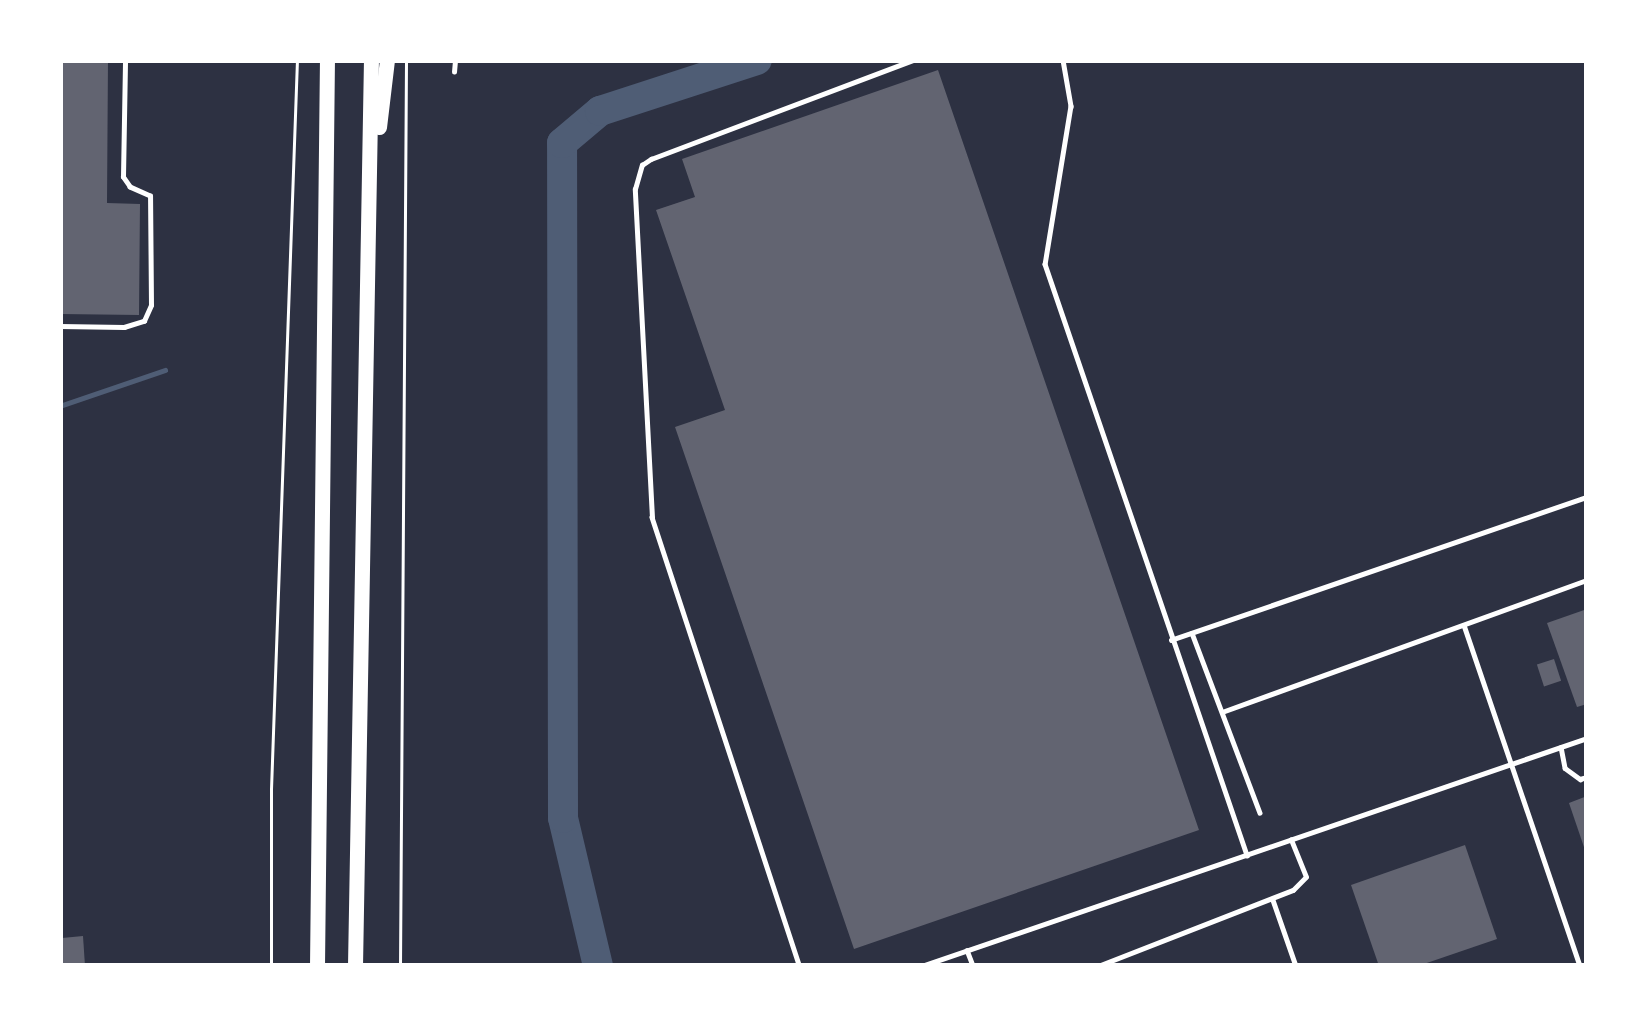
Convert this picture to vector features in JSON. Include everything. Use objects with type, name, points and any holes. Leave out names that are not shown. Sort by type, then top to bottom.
[{"type":"highway","points":[[316,966],[327,60]]},
{"type":"highway","points":[[355,966],[373,172],[371,60]]},
{"type":"highway","points":[[373,172],[387,60]]},
{"type":"lane","points":[[60,326],[124,327],[144,321],[151,304],[150,196],[130,188],[123,177],[125,60]]},
{"type":"lane","points":[[454,72],[455,60]]},
{"type":"lane","points":[[799,966],[652,518],[635,189],[642,165],[651,159],[913,60]]},
{"type":"lane","points":[[1063,60],[1071,106],[1045,264],[1247,855]]},
{"type":"lane","points":[[1172,640],[1587,497]]},
{"type":"lane","points":[[1222,712],[1587,580]]},
{"type":"lane","points":[[1464,625],[1580,966]]},
{"type":"lane","points":[[1192,633],[1260,813]]},
{"type":"lane","points":[[922,966],[1587,738]]},
{"type":"lane","points":[[1561,747],[1565,768],[1580,779],[1587,777]]},
{"type":"lane","points":[[1098,966],[1273,900],[1306,877],[1291,840]]},
{"type":"lane","points":[[1273,900],[1296,966]]},
{"type":"lane","points":[[968,950],[973,966]]},
{"type":"path","points":[[271,966],[272,767],[297,60]]},
{"type":"path","points":[[400,966],[406,60]]},
{"type":"building","points":[[60,60],[108,60],[107,203],[140,204],[139,315],[60,314]]},
{"type":"building","points":[[938,70],[1199,830],[854,949],[675,427],[725,410],[656,210],[695,197],[682,159]]},
{"type":"building","points":[[1587,609],[1587,704],[1577,707],[1547,623]]},
{"type":"building","points":[[1554,659],[1561,681],[1544,686],[1537,665]]},
{"type":"building","points":[[1587,796],[1587,853],[1586,853],[1569,803]]},
{"type":"building","points":[[1465,845],[1497,939],[1418,966],[1379,966],[1351,885]]},
{"type":"building","points":[[83,936],[85,966],[60,966],[62,938]]},
{"type":"waterway","points":[[598,966],[563,818],[562,143],[600,111],[757,60]]},
{"type":"waterway","points":[[60,406],[165,370]]}]
